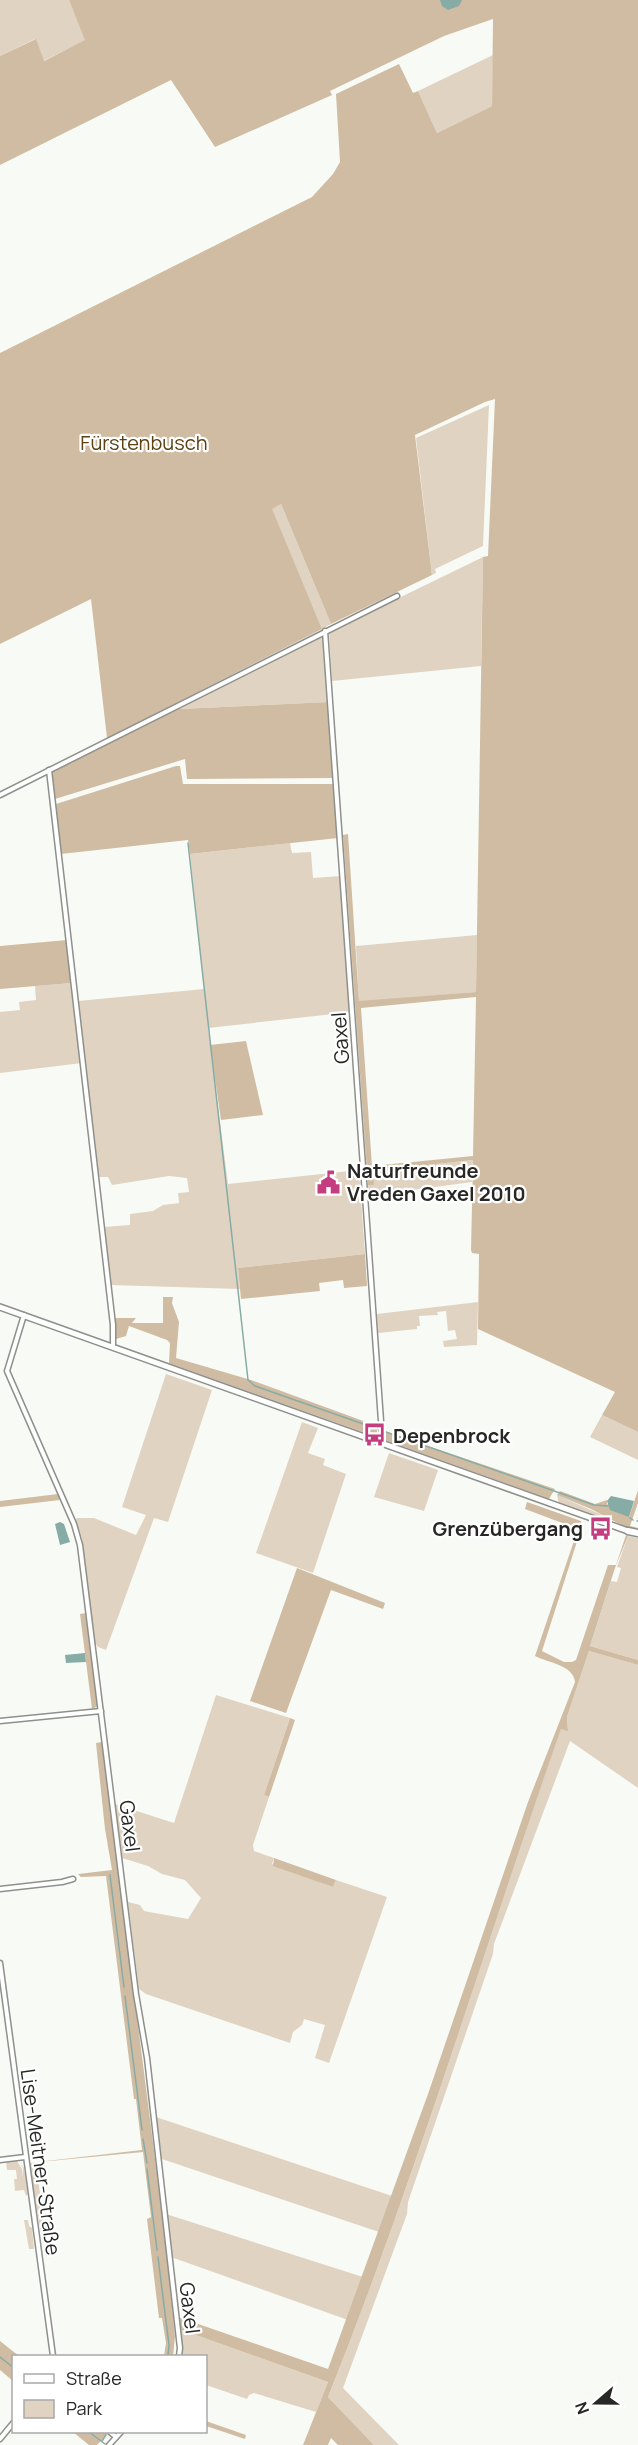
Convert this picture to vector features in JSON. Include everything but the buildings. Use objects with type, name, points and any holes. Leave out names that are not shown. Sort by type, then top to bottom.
[{"type":"main road","points":[[628,1531],[638,1533]]},
{"type":"street","points":[[0,795],[398,596]]},
{"type":"street","name":"Gaxel","points":[[325,631],[382,1435],[380,1442]]},
{"type":"street","points":[[49,770],[113,1324],[113,1347]]},
{"type":"street","points":[[0,1307],[628,1531]]},
{"type":"street","name":"Gaxel","points":[[24,1315],[7,1371],[79,1539],[136,1994],[147,2058],[179,2355]]},
{"type":"street","points":[[0,1721],[101,1711]]},
{"type":"street","points":[[0,1889],[73,1879]]},
{"type":"street","name":"Lise-Meitner-Straße","points":[[0,1963],[53,2355]]},
{"type":"street","points":[[0,2160],[25,2157]]},
{"type":"street","points":[[0,2439],[12,2424]]},
{"type":"street","points":[[111,2433],[116,2437]]},
{"type":"street","points":[[109,2445],[120,2433]]},
{"type":"green space","points":[[0,0],[69,0],[86,40],[43,61],[35,39],[0,56]]},
{"type":"green space","name":"Fürstenbusch","points":[[69,0],[638,0],[638,1432],[602,1415],[615,1392],[478,1329],[479,1254],[472,1253],[471,1250],[473,1160],[373,1171],[374,1185],[368,1185],[343,835],[348,834],[359,1001],[476,992],[483,557],[488,556],[495,399],[415,435],[432,575],[331,624],[281,504],[272,509],[322,629],[107,738],[91,599],[0,644],[0,353],[312,197],[333,174],[340,162],[336,94],[399,64],[413,93],[418,91],[437,133],[492,106],[493,19],[444,36],[330,91],[332,95],[215,147],[171,80],[0,165],[0,56],[36,39],[44,61],[85,40]],"holes":[[[476,997],[473,1156],[372,1166],[361,1008]]]},
{"type":"green space","points":[[493,55],[492,106],[437,133],[418,91]]},
{"type":"green space","points":[[489,405],[483,546],[435,569],[436,573],[432,575],[416,438]]},
{"type":"green space","points":[[281,504],[331,624],[322,629],[271,509]]},
{"type":"green space","points":[[483,557],[481,666],[332,681],[329,632]]},
{"type":"green space","points":[[322,635],[328,702],[180,709],[179,707]]},
{"type":"green space","points":[[328,702],[334,776],[332,778],[187,779],[185,759],[55,799],[52,771],[179,707],[180,709]]},
{"type":"green space","points":[[180,766],[183,784],[333,784],[338,838],[190,854],[188,840],[61,854],[56,804]]},
{"type":"green space","points":[[290,843],[292,853],[311,852],[313,878],[341,876],[351,1012],[208,1028],[228,1184],[359,1170],[365,1254],[238,1268],[240,1289],[110,1285],[104,1227],[130,1225],[130,1214],[153,1211],[163,1205],[179,1203],[178,1193],[189,1192],[187,1178],[169,1176],[112,1185],[108,1177],[99,1177],[78,1001],[204,989],[190,854]]},
{"type":"green space","points":[[477,935],[476,992],[359,1002],[356,946]]},
{"type":"green space","points":[[67,940],[72,983],[0,989],[0,946]]},
{"type":"green space","points":[[72,983],[82,1063],[0,1073],[0,1012],[20,1010],[19,1002],[36,1000],[35,986]]},
{"type":"green space","points":[[246,1041],[263,1115],[221,1120],[210,1045]]},
{"type":"green space","points":[[473,1160],[472,1182],[368,1196],[368,1185],[373,1184],[372,1171]]},
{"type":"green space","points":[[365,1254],[367,1286],[344,1288],[343,1280],[319,1283],[320,1291],[241,1299],[238,1268]]},
{"type":"green space","points":[[163,1297],[173,1297],[172,1303],[179,1322],[176,1358],[251,1380],[377,1426],[377,1437],[169,1363],[170,1343],[167,1340],[129,1326],[126,1336],[116,1339],[114,1318],[136,1318],[132,1323],[163,1323]]},
{"type":"green space","points":[[478,1302],[477,1345],[444,1347],[443,1341],[457,1339],[455,1330],[448,1331],[446,1311],[437,1312],[438,1315],[419,1316],[420,1326],[417,1326],[417,1329],[378,1333],[377,1314]]},
{"type":"green space","points":[[166,1374],[212,1390],[168,1522],[154,1518],[106,1650],[95,1643],[82,1538],[75,1521],[77,1518],[94,1518],[136,1535],[146,1515],[122,1507]]},
{"type":"green space","points":[[602,1415],[638,1432],[638,1460],[590,1437]]},
{"type":"green space","points":[[302,1422],[318,1428],[308,1453],[325,1459],[323,1465],[346,1474],[313,1573],[256,1553]]},
{"type":"green space","points":[[384,1431],[555,1489],[549,1499],[385,1440]]},
{"type":"green space","points":[[389,1453],[438,1470],[424,1511],[374,1497]]},
{"type":"green space","points":[[638,1490],[638,1503],[630,1526],[638,1528],[638,1531],[629,1529],[591,1509],[557,1495],[560,1491],[595,1504],[607,1500],[607,1504],[629,1517]]},
{"type":"green space","points":[[58,1494],[60,1500],[0,1507],[0,1501]]},
{"type":"green space","points":[[557,1495],[602,1515],[601,1519],[559,1504]]},
{"type":"green space","points":[[527,1502],[581,1521],[582,1526],[542,1651],[564,1662],[576,1660],[608,1565],[616,1565],[626,1535],[628,1536],[615,1568],[590,1646],[638,1660],[638,1665],[589,1651],[567,1717],[568,1731],[561,1729],[420,2148],[328,2397],[374,2445],[338,2445],[331,2438],[328,2445],[303,2445],[328,2382],[179,2329],[178,2317],[328,2369],[428,2094],[528,1802],[575,1682],[573,1676],[565,1668],[535,1656],[578,1529],[525,1509]]},
{"type":"green space","points":[[628,1536],[638,1538],[638,1660],[590,1646],[611,1581],[617,1582],[621,1568],[617,1567]]},
{"type":"green space","points":[[297,1568],[385,1603],[383,1609],[331,1590],[286,1713],[250,1701]]},
{"type":"green space","points":[[86,1613],[98,1706],[92,1709],[80,1614]]},
{"type":"green space","points":[[589,1651],[638,1665],[638,1788],[570,1741],[494,1944],[493,1954],[408,2202],[407,2214],[343,2388],[399,2445],[374,2445],[328,2397],[420,2148],[561,1728],[568,1730],[567,1717]]},
{"type":"green space","points":[[216,1695],[290,1718],[264,1795],[269,1797],[253,1845],[254,1851],[274,1858],[272,1864],[333,1887],[336,1880],[387,1897],[329,2063],[315,2058],[325,2025],[304,2019],[302,2025],[293,2032],[290,2043],[146,1994],[139,1989],[128,1902],[140,1905],[144,1911],[188,1919],[201,1898],[185,1880],[162,1874],[148,1866],[122,1858],[115,1804],[174,1823]]},
{"type":"green space","points":[[290,1718],[295,1720],[269,1797],[264,1795]]},
{"type":"green space","points":[[102,1742],[167,2253],[175,2337],[173,2355],[164,2355],[166,2343],[162,2318],[159,2318],[147,2219],[151,2217],[143,2152],[29,2163],[142,2150],[106,1876],[81,1877],[78,1874],[112,1870],[105,1829],[96,1743]]},
{"type":"green space","points":[[274,1858],[336,1880],[333,1887],[273,1866]]},
{"type":"green space","points":[[153,2116],[392,2196],[379,2232],[159,2158]]},
{"type":"green space","points":[[17,2161],[22,2169],[23,2177],[23,2168],[19,2162],[24,2168],[28,2194],[26,2196],[24,2190],[15,2191],[16,2170],[7,2170],[6,2162]]},
{"type":"green space","points":[[29,2163],[36,2163],[45,2232],[41,2233]]},
{"type":"green space","points":[[166,2214],[363,2277],[348,2320],[171,2257]]},
{"type":"green space","points":[[24,2220],[28,2220],[32,2228],[34,2249],[29,2249]]},
{"type":"green space","points":[[179,2329],[328,2382],[316,2412],[254,2393],[247,2399],[207,2385],[207,2355],[183,2355]]},
{"type":"green space","points":[[0,2341],[18,2355],[12,2355],[12,2380],[0,2370]]},
{"type":"green space","points":[[207,2421],[246,2435],[245,2439],[207,2426]]},
{"type":"green space","points":[[74,2433],[108,2433],[97,2445],[89,2445]]},
{"type":"water","points":[[440,0],[462,0],[459,6],[448,10],[442,6]]},
{"type":"water","points":[[611,1496],[634,1501],[629,1517],[610,1510],[607,1501]]},
{"type":"water","points":[[60,1522],[64,1524],[70,1542],[60,1545],[55,1524]]},
{"type":"water","points":[[85,1653],[86,1662],[66,1663],[65,1655]]},
{"type":"waterway","points":[[188,843],[248,1380],[255,1386],[594,1505],[608,1506]]},
{"type":"waterway","points":[[110,1875],[124,1987]]},
{"type":"waterway","points":[[125,1996],[142,2130]]},
{"type":"waterway","points":[[143,2139],[147,2163]]},
{"type":"waterway","points":[[147,2169],[157,2250]]},
{"type":"waterway","points":[[158,2257],[169,2345],[168,2355]]},
{"type":"waterway","points":[[0,2357],[12,2366]]},
{"type":"waterway","points":[[90,2433],[105,2444]]},
{"type":"waterway","points":[[102,2441],[106,2435]]},
{"type":"place","name":"Naturfreunde Vreden Gaxel 2010","points":[[329,1182]]},
{"type":"place","name":"Depenbrock","points":[[375,1435]]},
{"type":"place","name":"Grenzübergang","points":[[601,1528]]}]
